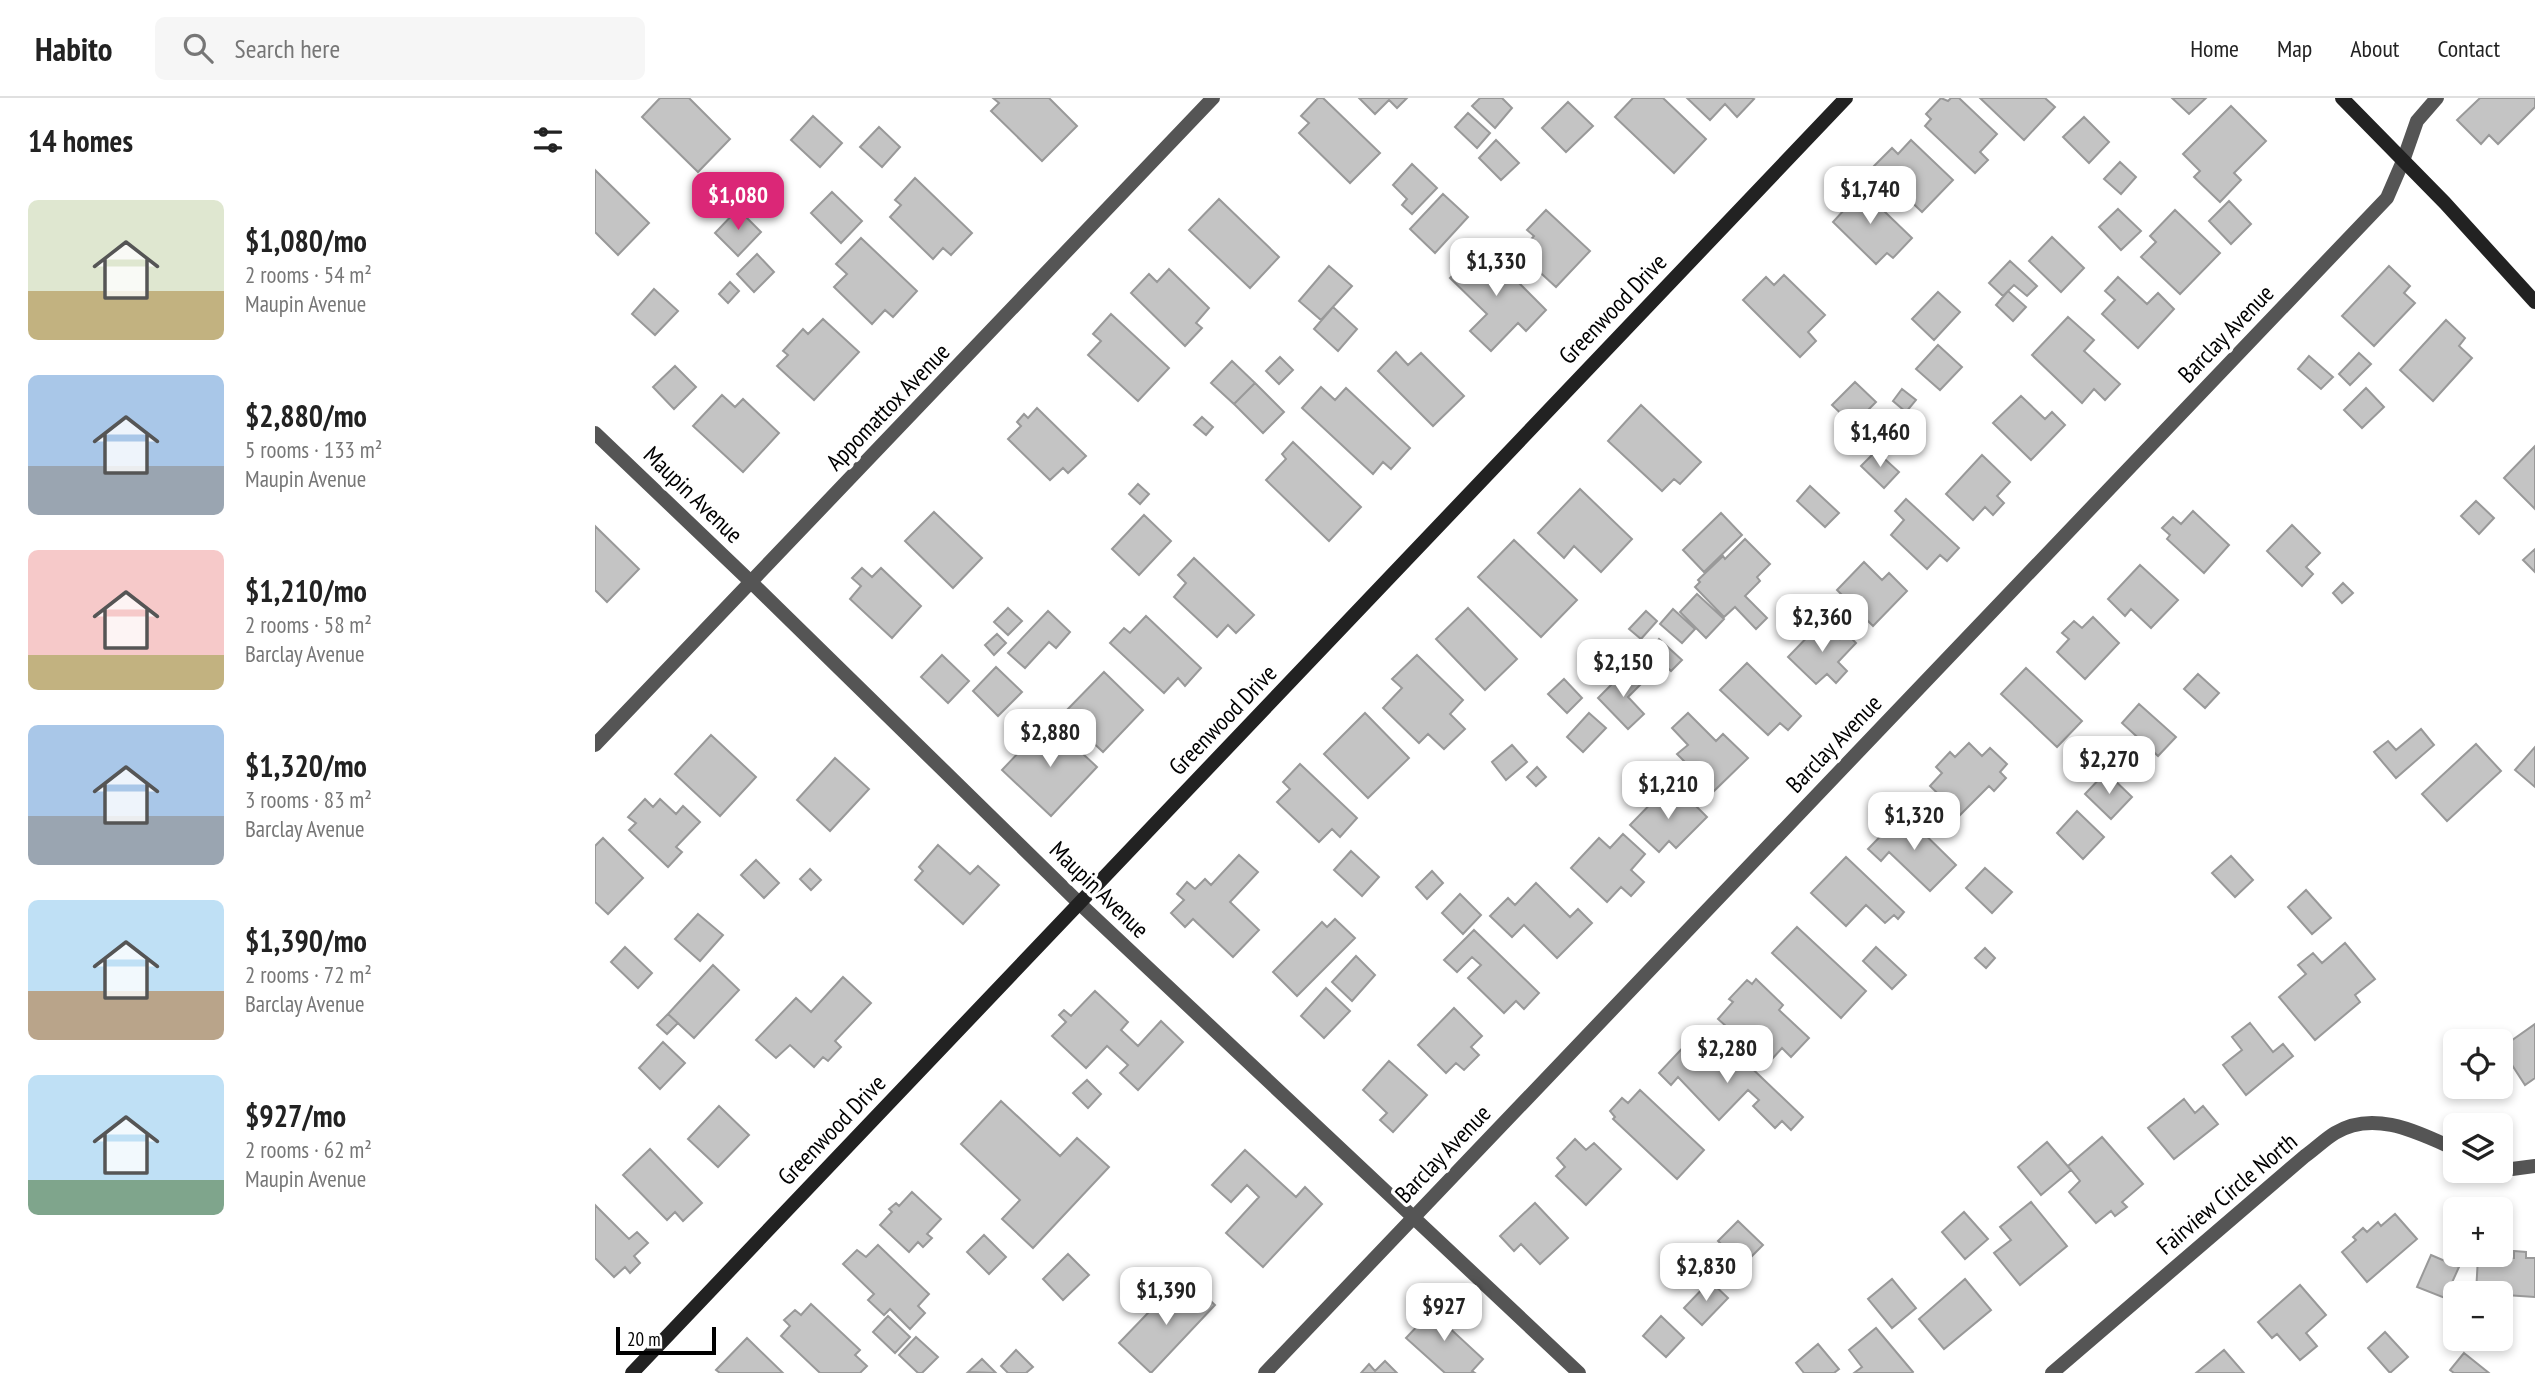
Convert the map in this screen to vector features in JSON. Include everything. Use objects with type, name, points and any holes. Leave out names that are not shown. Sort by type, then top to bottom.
[{"type":"street","name":"Appomattox Avenue","points":[[595,745],[1213,98]]},
{"type":"street","name":"Greenwood Drive","points":[[632,1373],[1846,98]]},
{"type":"street","points":[[2342,98],[2535,302]]},
{"type":"street","name":"Barclay Avenue","points":[[1265,1373],[2387,198],[2417,121],[2437,98]]},
{"type":"street","name":"Maupin Avenue","points":[[595,433],[1079,904],[1579,1373]]},
{"type":"street","name":"Fairview Circle North","points":[[2052,1373],[2337,1131],[2364,1124],[2388,1123],[2419,1132],[2443,1143]]},
{"type":"street","points":[[2513,1169],[2535,1166]]},
{"type":"building","points":[[660,98],[689,98],[730,139],[698,172],[642,117]]},
{"type":"building","points":[[993,98],[1049,98],[1077,126],[1042,161],[991,111],[999,103]]},
{"type":"building","points":[[1318,98],[1323,98],[1380,153],[1350,183],[1299,133],[1309,123],[1301,116]]},
{"type":"building","points":[[1359,98],[1407,98],[1397,108],[1389,100],[1375,114]]},
{"type":"building","points":[[1480,98],[1502,98],[1512,108],[1495,128],[1472,106]]},
{"type":"building","points":[[1633,98],[1663,98],[1706,139],[1674,173],[1615,117]]},
{"type":"building","points":[[1687,98],[1754,99],[1737,117],[1725,104],[1710,120]]},
{"type":"building","points":[[1941,98],[1948,101],[1951,98],[1959,98],[1997,134],[1980,152],[1988,160],[1975,173],[1925,126],[1931,119],[1926,114]]},
{"type":"building","points":[[1980,98],[2045,98],[2055,107],[2024,140]]},
{"type":"building","points":[[2172,98],[2206,98],[2189,114]]},
{"type":"building","points":[[2480,98],[2535,98],[2535,107],[2498,144],[2489,135],[2481,144],[2457,120]]},
{"type":"building","points":[[1568,102],[1593,126],[1566,152],[1542,128]]},
{"type":"building","points":[[2231,106],[2266,141],[2234,173],[2241,180],[2220,202],[2194,177],[2200,171],[2183,154]]},
{"type":"building","points":[[1468,113],[1490,133],[1477,148],[1455,127]]},
{"type":"building","points":[[813,116],[842,143],[820,167],[791,140]]},
{"type":"building","points":[[2084,117],[2109,142],[2089,163],[2063,137]]},
{"type":"building","points":[[879,127],[900,147],[882,167],[860,147]]},
{"type":"building","points":[[1496,140],[1519,163],[1501,180],[1479,158]]},
{"type":"building","points":[[1911,140],[1953,180],[1922,212],[1874,166],[1892,148],[1898,154]]},
{"type":"building","points":[[2120,162],[2136,177],[2121,194],[2104,179]]},
{"type":"building","points":[[1412,164],[1437,188],[1412,214],[1402,205],[1407,199],[1393,185]]},
{"type":"building","points":[[595,170],[649,223],[618,255],[595,232]]},
{"type":"building","points":[[915,178],[972,233],[951,255],[943,248],[933,259],[890,217],[901,205],[895,200]]},
{"type":"building","points":[[1856,184],[1912,238],[1893,258],[1887,253],[1876,264],[1833,222],[1845,209],[1838,202]]},
{"type":"building","points":[[832,192],[862,221],[841,243],[811,213]]},
{"type":"building","points":[[1443,194],[1468,217],[1435,253],[1410,229]]},
{"type":"building","points":[[1219,199],[1279,257],[1250,288],[1189,230]]},
{"type":"building","points":[[2229,201],[2251,224],[2231,244],[2209,221]]},
{"type":"building","points":[[738,209],[761,232],[738,256],[715,233]]},
{"type":"building","points":[[2118,209],[2141,231],[2121,250],[2099,227]]},
{"type":"building","points":[[1546,210],[1590,251],[1556,287],[1519,253],[1534,236],[1527,230]]},
{"type":"building","points":[[2175,210],[2220,253],[2180,294],[2141,257],[2156,242],[2150,236]]},
{"type":"building","points":[[2052,237],[2084,268],[2061,292],[2029,261]]},
{"type":"building","points":[[861,238],[917,291],[893,317],[885,310],[872,324],[834,287],[847,274],[836,264]]},
{"type":"building","points":[[1482,246],[1546,310],[1526,331],[1518,323],[1491,351],[1470,331],[1487,314],[1450,278]]},
{"type":"building","points":[[757,254],[774,272],[754,292],[737,274]]},
{"type":"building","points":[[2010,261],[2037,286],[2027,296],[2014,285],[2003,296],[1989,283]]},
{"type":"building","points":[[1329,266],[1352,286],[1321,320],[1299,301]]},
{"type":"building","points":[[2389,266],[2410,286],[2404,293],[2415,303],[2374,346],[2342,316]]},
{"type":"building","points":[[1169,269],[1209,308],[1196,323],[1202,328],[1185,346],[1131,293],[1149,274],[1157,282]]},
{"type":"building","points":[[1784,275],[1825,315],[1808,332],[1816,341],[1800,357],[1743,300],[1766,277],[1774,285]]},
{"type":"building","points":[[2118,277],[2147,304],[2158,293],[2174,309],[2138,348],[2102,314],[2115,300],[2105,291]]},
{"type":"building","points":[[730,282],[739,291],[728,303],[719,294]]},
{"type":"building","points":[[654,289],[678,311],[655,335],[632,314]]},
{"type":"building","points":[[2008,291],[2026,307],[2013,321],[1996,305]]},
{"type":"building","points":[[1938,292],[1960,312],[1934,340],[1912,319]]},
{"type":"building","points":[[1333,307],[1357,329],[1338,351],[1314,329]]},
{"type":"building","points":[[1111,314],[1169,368],[1138,401],[1088,355],[1101,341],[1093,334]]},
{"type":"building","points":[[2068,317],[2094,340],[2084,351],[2120,384],[2105,400],[2094,389],[2082,403],[2032,355]]},
{"type":"building","points":[[823,319],[859,352],[814,400],[777,366],[788,355],[783,351],[803,329],[808,334]]},
{"type":"building","points":[[2446,320],[2465,338],[2459,346],[2472,358],[2433,401],[2400,370]]},
{"type":"building","points":[[1938,345],[1962,367],[1940,390],[1916,369]]},
{"type":"building","points":[[1396,352],[1408,365],[1421,353],[1464,396],[1433,426],[1378,371]]},
{"type":"building","points":[[2359,353],[2371,364],[2350,385],[2339,374]]},
{"type":"building","points":[[2309,356],[2333,377],[2321,389],[2298,369]]},
{"type":"building","points":[[1280,357],[1293,370],[1279,384],[1266,371]]},
{"type":"building","points":[[1232,361],[1255,383],[1234,404],[1211,383]]},
{"type":"building","points":[[675,366],[696,387],[674,409],[653,387]]},
{"type":"building","points":[[1855,382],[1876,402],[1853,425],[1832,405]]},
{"type":"building","points":[[1255,383],[1284,412],[1263,433],[1234,404]]},
{"type":"building","points":[[1321,387],[1335,400],[1346,388],[1410,448],[1391,469],[1383,462],[1373,474],[1302,408]]},
{"type":"building","points":[[2366,388],[2384,407],[2362,428],[2344,410]]},
{"type":"building","points":[[1902,389],[1916,400],[1906,412],[1893,401]]},
{"type":"building","points":[[722,395],[735,407],[743,399],[779,433],[743,472],[693,426]]},
{"type":"building","points":[[2021,396],[2045,419],[2052,412],[2065,425],[2031,460],[1993,423]]},
{"type":"building","points":[[1641,405],[1701,462],[1680,484],[1674,479],[1662,491],[1608,441]]},
{"type":"building","points":[[1037,408],[1086,456],[1068,473],[1063,468],[1050,480],[1008,439],[1021,426],[1017,422],[1024,414],[1028,418]]},
{"type":"building","points":[[1202,417],[1213,427],[1206,435],[1194,425]]},
{"type":"building","points":[[1293,442],[1361,507],[1329,541],[1266,480],[1286,459],[1282,454]]},
{"type":"building","points":[[2535,446],[2535,509],[2504,478]]},
{"type":"building","points":[[1876,451],[1899,472],[1884,488],[1861,466]]},
{"type":"building","points":[[1982,455],[2010,482],[1997,496],[2004,503],[1993,515],[1985,507],[1973,520],[1946,494]]},
{"type":"building","points":[[1138,484],[1149,494],[1140,504],[1129,494]]},
{"type":"building","points":[[1810,486],[1839,513],[1825,527],[1797,501]]},
{"type":"building","points":[[1580,489],[1632,539],[1601,572],[1574,546],[1564,558],[1538,533]]},
{"type":"building","points":[[1906,499],[1959,548],[1947,561],[1940,555],[1927,569],[1891,535],[1904,520],[1895,511]]},
{"type":"building","points":[[2476,501],[2494,518],[2479,534],[2461,516]]},
{"type":"building","points":[[2193,511],[2229,545],[2204,573],[2167,539],[2170,535],[2162,528],[2173,517],[2181,524]]},
{"type":"building","points":[[934,512],[982,558],[953,588],[905,541]]},
{"type":"building","points":[[1721,513],[1742,535],[1704,572],[1683,550]]},
{"type":"building","points":[[1144,515],[1171,541],[1139,575],[1112,549]]},
{"type":"building","points":[[2292,525],[2320,553],[2306,567],[2313,574],[2302,586],[2267,551]]},
{"type":"building","points":[[595,526],[639,569],[607,602],[595,590]]},
{"type":"building","points":[[1745,539],[1770,564],[1757,577],[1760,581],[1745,596],[1767,618],[1756,629],[1735,607],[1724,617],[1695,587],[1700,582],[1698,580],[1723,556],[1725,559]]},
{"type":"building","points":[[1514,540],[1577,600],[1541,637],[1478,577]]},
{"type":"building","points":[[2535,549],[2535,572],[2523,560]]},
{"type":"building","points":[[1194,558],[1254,615],[1236,633],[1228,625],[1217,637],[1174,597],[1186,583],[1178,575]]},
{"type":"building","points":[[1864,562],[1882,580],[1889,573],[1907,591],[1873,626],[1837,590]]},
{"type":"building","points":[[2140,565],[2178,600],[2151,628],[2131,609],[2125,616],[2108,599]]},
{"type":"building","points":[[862,568],[872,577],[881,568],[921,606],[892,638],[850,599],[861,586],[852,578]]},
{"type":"building","points":[[2343,583],[2353,593],[2342,603],[2333,593]]},
{"type":"building","points":[[1697,594],[1724,619],[1706,638],[1680,612]]},
{"type":"building","points":[[1008,608],[1022,621],[1008,635],[994,622]]},
{"type":"building","points":[[1468,608],[1517,659],[1485,690],[1436,639]]},
{"type":"building","points":[[1673,609],[1695,629],[1682,643],[1660,624]]},
{"type":"building","points":[[1048,611],[1070,632],[1056,648],[1049,642],[1025,668],[1008,653]]},
{"type":"building","points":[[1646,611],[1657,621],[1641,639],[1629,629]]},
{"type":"building","points":[[1146,616],[1201,668],[1185,686],[1178,678],[1164,693],[1110,643],[1124,628],[1130,633]]},
{"type":"building","points":[[2093,617],[2119,643],[2085,679],[2057,652],[2069,639],[2062,633],[2074,621],[2082,628]]},
{"type":"building","points":[[1822,622],[1840,639],[1846,633],[1856,643],[1838,662],[1847,671],[1836,683],[1827,674],[1816,684],[1788,657]]},
{"type":"building","points":[[997,634],[1006,643],[994,655],[985,645]]},
{"type":"building","points":[[1659,639],[1682,660],[1671,671],[1649,650]]},
{"type":"building","points":[[942,655],[969,681],[948,703],[921,677]]},
{"type":"building","points":[[1417,655],[1463,700],[1450,714],[1465,729],[1444,749],[1428,734],[1419,743],[1383,708],[1402,688],[1392,679]]},
{"type":"building","points":[[1747,663],[1801,716],[1788,730],[1780,723],[1768,735],[1720,690]]},
{"type":"building","points":[[996,667],[1022,692],[998,716],[973,691]]},
{"type":"building","points":[[2026,668],[2082,721],[2057,747],[2001,694]]},
{"type":"building","points":[[1627,669],[1642,683],[1628,697],[1644,714],[1628,729],[1598,698]]},
{"type":"building","points":[[1104,672],[1143,710],[1103,752],[1063,714]]},
{"type":"building","points":[[2198,674],[2219,693],[2205,708],[2184,689]]},
{"type":"building","points":[[1564,679],[1582,698],[1567,713],[1548,694]]},
{"type":"building","points":[[2139,704],[2176,737],[2158,756],[2122,723]]},
{"type":"building","points":[[1365,713],[1409,758],[1368,798],[1324,754]]},
{"type":"building","points":[[1589,713],[1606,728],[1583,752],[1567,737]]},
{"type":"building","points":[[1688,713],[1716,741],[1723,734],[1748,758],[1714,791],[1677,754],[1688,745],[1672,728]]},
{"type":"building","points":[[1053,726],[1097,767],[1051,816],[1002,770],[1040,730],[1045,735]]},
{"type":"building","points":[[2421,729],[2434,745],[2396,778],[2374,752],[2388,741],[2396,750]]},
{"type":"building","points":[[711,735],[756,777],[720,816],[675,774]]},
{"type":"building","points":[[1969,743],[1982,756],[1990,748],[2007,764],[2000,772],[2006,778],[1994,791],[1989,786],[1960,815],[1930,786],[1942,773],[1936,767],[1950,752],[1955,757]]},
{"type":"building","points":[[2476,744],[2501,771],[2447,821],[2422,794]]},
{"type":"building","points":[[1512,745],[1527,762],[1506,780],[1492,762]]},
{"type":"building","points":[[2535,747],[2535,787],[2515,770]]},
{"type":"building","points":[[835,758],[869,789],[830,831],[797,800]]},
{"type":"building","points":[[1300,764],[1357,818],[1340,837],[1332,829],[1319,842],[1277,802],[1290,789],[1283,782]]},
{"type":"building","points":[[1537,767],[1546,777],[1536,786],[1527,777]]},
{"type":"building","points":[[2106,772],[2132,797],[2111,819],[2085,794]]},
{"type":"building","points":[[1666,788],[1681,804],[1688,798],[1707,817],[1676,848],[1669,841],[1659,852],[1630,825]]},
{"type":"building","points":[[645,799],[653,807],[660,799],[676,814],[683,806],[700,822],[676,847],[682,852],[668,867],[629,830],[636,823],[628,817]]},
{"type":"building","points":[[2077,811],[2104,837],[2083,859],[2057,833]]},
{"type":"building","points":[[1903,813],[1956,865],[1930,891],[1889,852],[1881,861],[1868,849]]},
{"type":"building","points":[[1623,834],[1645,854],[1631,870],[1644,882],[1631,896],[1621,887],[1607,902],[1571,868],[1599,838],[1610,848]]},
{"type":"building","points":[[603,838],[643,878],[608,914],[595,902],[595,846]]},
{"type":"building","points":[[938,845],[970,874],[978,866],[999,885],[963,924],[915,880],[923,871],[919,867]]},
{"type":"building","points":[[1351,851],[1379,877],[1362,896],[1334,870]]},
{"type":"building","points":[[1239,855],[1258,872],[1230,902],[1259,930],[1233,957],[1193,919],[1185,927],[1171,913],[1184,900],[1177,894],[1187,882],[1195,889],[1205,879],[1211,885]]},
{"type":"building","points":[[2231,856],[2253,880],[2235,897],[2212,873]]},
{"type":"building","points":[[1846,857],[1904,912],[1898,919],[1894,915],[1885,923],[1866,905],[1846,926],[1811,893]]},
{"type":"building","points":[[756,860],[779,883],[764,898],[741,875]]},
{"type":"building","points":[[1985,868],[2012,892],[1992,913],[1966,888]]},
{"type":"building","points":[[810,869],[821,880],[811,890],[800,879]]},
{"type":"building","points":[[1432,871],[1443,883],[1427,899],[1416,887]]},
{"type":"building","points":[[1536,883],[1570,917],[1578,909],[1592,923],[1557,958],[1524,925],[1512,937],[1490,916],[1508,898],[1515,905]]},
{"type":"building","points":[[2306,890],[2331,918],[2312,934],[2288,907]]},
{"type":"building","points":[[1460,894],[1481,915],[1463,934],[1442,913]]},
{"type":"building","points":[[698,914],[723,935],[700,961],[675,939]]},
{"type":"building","points":[[1335,919],[1355,938],[1297,996],[1273,972],[1322,922],[1327,927]]},
{"type":"building","points":[[1797,927],[1866,991],[1841,1018],[1772,953]]},
{"type":"building","points":[[1474,930],[1539,993],[1524,1009],[1516,1001],[1504,1013],[1468,978],[1481,965],[1472,957],[1457,972],[1444,960]]},
{"type":"building","points":[[2345,943],[2375,979],[2355,995],[2360,1002],[2315,1040],[2279,997],[2306,974],[2298,965],[2313,953],[2322,963]]},
{"type":"building","points":[[625,947],[652,973],[638,988],[611,962]]},
{"type":"building","points":[[1876,947],[1906,975],[1892,989],[1863,961]]},
{"type":"building","points":[[1985,948],[1995,958],[1986,968],[1975,958]]},
{"type":"building","points":[[1356,956],[1375,975],[1352,1001],[1332,982]]},
{"type":"building","points":[[713,965],[739,990],[694,1038],[668,1014]]},
{"type":"building","points":[[843,977],[871,1003],[835,1041],[841,1047],[828,1061],[823,1057],[814,1067],[790,1045],[776,1058],[756,1040],[796,998],[811,1012]]},
{"type":"building","points":[[1756,979],[1783,1005],[1779,1010],[1809,1038],[1791,1057],[1782,1048],[1772,1059],[1751,1039],[1746,1044],[1718,1019],[1733,1002],[1729,999],[1747,980],[1752,984]]},
{"type":"building","points":[[1326,988],[1350,1011],[1324,1038],[1301,1016]]},
{"type":"building","points":[[1095,991],[1128,1022],[1121,1030],[1138,1046],[1161,1021],[1183,1042],[1138,1090],[1120,1073],[1128,1065],[1107,1046],[1086,1068],[1052,1036],[1066,1022],[1059,1015],[1064,1010],[1071,1016]]},
{"type":"building","points":[[1454,1008],[1482,1036],[1471,1047],[1479,1055],[1464,1070],[1456,1063],[1446,1073],[1418,1045]]},
{"type":"building","points":[[668,1014],[678,1023],[667,1034],[657,1025]]},
{"type":"building","points":[[2250,1023],[2273,1052],[2283,1044],[2293,1056],[2246,1095],[2223,1065],[2242,1050],[2232,1037]]},
{"type":"building","points":[[2535,1024],[2535,1078],[2525,1085],[2513,1066],[2513,1040]]},
{"type":"building","points":[[1692,1038],[1727,1071],[1740,1057],[1803,1117],[1791,1130],[1782,1121],[1775,1128],[1753,1106],[1759,1100],[1748,1090],[1719,1120],[1678,1077],[1671,1085],[1659,1073]]},
{"type":"building","points":[[663,1042],[685,1063],[660,1089],[639,1068]]},
{"type":"building","points":[[1389,1061],[1427,1095],[1393,1132],[1380,1120],[1387,1113],[1363,1090]]},
{"type":"building","points":[[1087,1080],[1101,1094],[1088,1108],[1073,1093]]},
{"type":"building","points":[[1640,1090],[1704,1150],[1677,1179],[1613,1119],[1615,1117],[1610,1111],[1622,1098],[1628,1103]]},
{"type":"building","points":[[2184,1099],[2195,1113],[2203,1106],[2218,1124],[2174,1159],[2148,1128]]},
{"type":"building","points":[[1001,1101],[1060,1156],[1077,1138],[1109,1167],[1033,1248],[1002,1219],[1020,1200],[961,1144]]},
{"type":"building","points":[[719,1106],[749,1135],[718,1167],[688,1139]]},
{"type":"building","points":[[2102,1137],[2143,1184],[2122,1202],[2127,1207],[2115,1216],[2111,1211],[2096,1223],[2069,1192],[2080,1181],[2068,1166]]},
{"type":"building","points":[[1575,1139],[1586,1150],[1594,1143],[1621,1169],[1586,1205],[1556,1176],[1565,1167],[1557,1158]]},
{"type":"building","points":[[2047,1142],[2071,1170],[2041,1195],[2018,1167]]},
{"type":"building","points":[[650,1149],[702,1203],[683,1221],[675,1212],[667,1220],[623,1175]]},
{"type":"building","points":[[1245,1150],[1296,1197],[1305,1187],[1322,1204],[1263,1267],[1226,1233],[1259,1197],[1247,1185],[1231,1202],[1212,1185]]},
{"type":"building","points":[[912,1192],[941,1219],[927,1234],[932,1238],[923,1247],[918,1242],[909,1252],[880,1225],[892,1212],[889,1209],[896,1203],[899,1206]]},
{"type":"building","points":[[2031,1202],[2067,1246],[2020,1285],[1994,1253],[2011,1240],[2000,1227]]},
{"type":"building","points":[[1535,1203],[1568,1238],[1540,1264],[1521,1244],[1514,1251],[1500,1236]]},
{"type":"building","points":[[595,1205],[629,1239],[637,1232],[648,1243],[634,1256],[640,1263],[630,1273],[625,1267],[614,1277],[595,1258]]},
{"type":"building","points":[[1964,1212],[1988,1239],[1965,1259],[1942,1232]]},
{"type":"building","points":[[2395,1214],[2417,1239],[2367,1282],[2342,1252],[2356,1240],[2353,1237],[2363,1228],[2367,1232],[2378,1222],[2381,1226]]},
{"type":"building","points":[[1738,1221],[1763,1245],[1743,1265],[1718,1241]]},
{"type":"building","points":[[984,1235],[1006,1257],[989,1274],[967,1252]]},
{"type":"building","points":[[878,1245],[929,1294],[918,1306],[925,1313],[910,1329],[890,1309],[884,1315],[868,1300],[874,1294],[843,1264],[857,1250],[866,1257]]},
{"type":"building","points":[[2514,1251],[2526,1252],[2526,1258],[2535,1258],[2535,1297],[2513,1296],[2513,1281],[2477,1281],[2477,1267],[2513,1267]]},
{"type":"building","points":[[1068,1254],[1089,1275],[1063,1300],[1043,1279]]},
{"type":"building","points":[[2431,1255],[2443,1260],[2443,1267],[2459,1267],[2453,1281],[2443,1281],[2443,1297],[2417,1287]]},
{"type":"building","points":[[1892,1279],[1916,1308],[1892,1328],[1868,1299]]},
{"type":"building","points":[[1965,1279],[1991,1310],[1944,1349],[1919,1319]]},
{"type":"building","points":[[1710,1281],[1728,1298],[1702,1325],[1684,1308]]},
{"type":"building","points":[[2300,1285],[2326,1315],[2306,1333],[2317,1346],[2300,1360],[2277,1334],[2272,1338],[2258,1322]]},
{"type":"building","points":[[1174,1286],[1188,1300],[1198,1289],[1215,1305],[1151,1373],[1119,1343]]},
{"type":"building","points":[[1441,1301],[1453,1312],[1444,1323],[1483,1359],[1472,1371],[1475,1373],[1445,1373],[1406,1338]]},
{"type":"building","points":[[811,1304],[860,1350],[855,1355],[867,1366],[860,1373],[820,1373],[781,1336],[790,1326],[784,1320],[795,1310],[801,1315]]},
{"type":"building","points":[[888,1316],[910,1337],[895,1353],[873,1332]]},
{"type":"building","points":[[1661,1316],[1684,1338],[1666,1357],[1643,1336]]},
{"type":"building","points":[[1876,1328],[1912,1373],[1854,1373],[1862,1367],[1849,1350]]},
{"type":"building","points":[[2385,1332],[2408,1357],[2390,1373],[2368,1348]]},
{"type":"building","points":[[916,1337],[938,1357],[922,1373],[918,1373],[899,1355]]},
{"type":"building","points":[[747,1338],[783,1373],[720,1373],[716,1370]]},
{"type":"building","points":[[1818,1344],[1839,1369],[1834,1373],[1804,1373],[1796,1363]]},
{"type":"building","points":[[1016,1350],[1033,1367],[1026,1373],[1008,1373],[1001,1366]]},
{"type":"building","points":[[2224,1350],[2244,1373],[2196,1373]]},
{"type":"building","points":[[2464,1353],[2489,1373],[2454,1373],[2450,1370]]},
{"type":"building","points":[[982,1359],[996,1373],[968,1372]]},
{"type":"building","points":[[1385,1361],[1397,1373],[1361,1373],[1369,1364],[1375,1371]]}]
